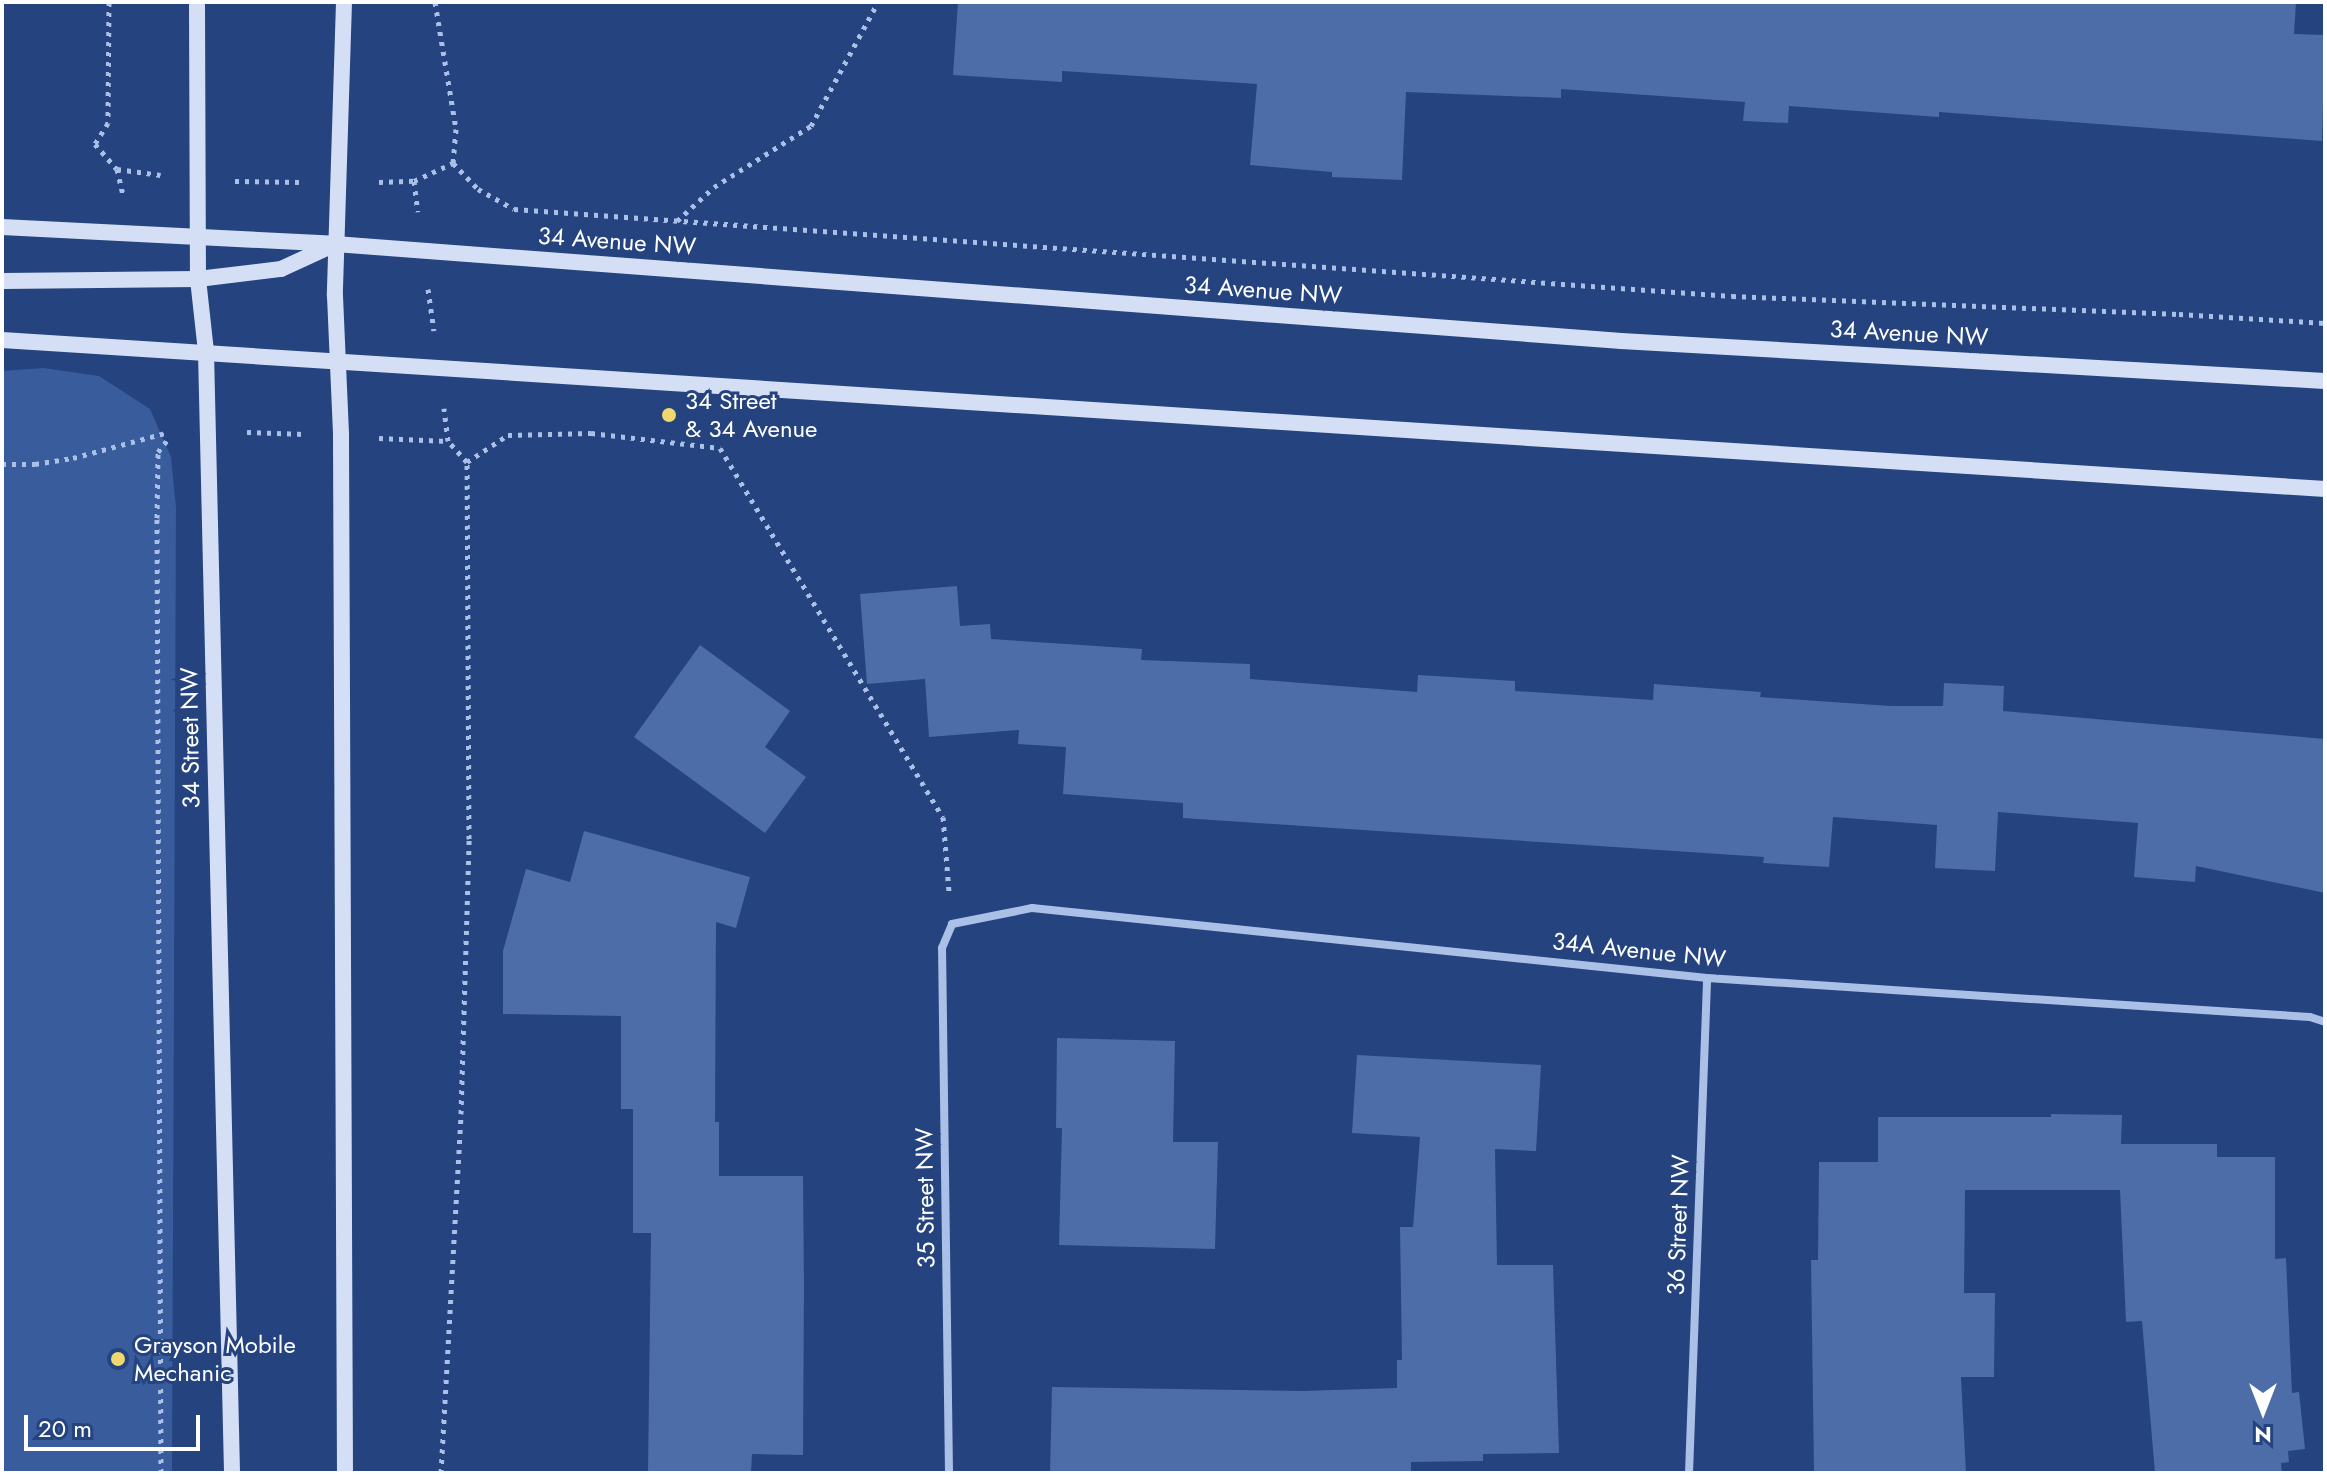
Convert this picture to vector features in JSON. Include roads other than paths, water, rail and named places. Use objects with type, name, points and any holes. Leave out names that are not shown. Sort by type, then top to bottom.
[{"type":"main road","name":"34 Street NW","points":[[197,2],[197,237],[206,352],[232,1473]]},
{"type":"main road","points":[[344,2],[340,183],[335,244],[339,362],[345,1473]]},
{"type":"main road","name":"34 Avenue NW","points":[[2,227],[335,244],[1621,341],[2325,381]]},
{"type":"main road","points":[[2,281],[198,279],[281,269],[335,244]]},
{"type":"main road","points":[[2,340],[2325,489]]},
{"type":"street","name":"34A Avenue NW","points":[[952,924],[1032,908],[1707,978],[2310,1017],[2325,1022]]},
{"type":"street","name":"35 Street NW","points":[[949,1473],[942,948],[952,924]]},
{"type":"street","name":"36 Street NW","points":[[1689,1473],[1707,978]]},
{"type":"place","name":"34 Street & 34 Avenue","points":[[669,415]]},
{"type":"place","name":"Grayson Mobile Mechanic","points":[[118,1359]]}]
